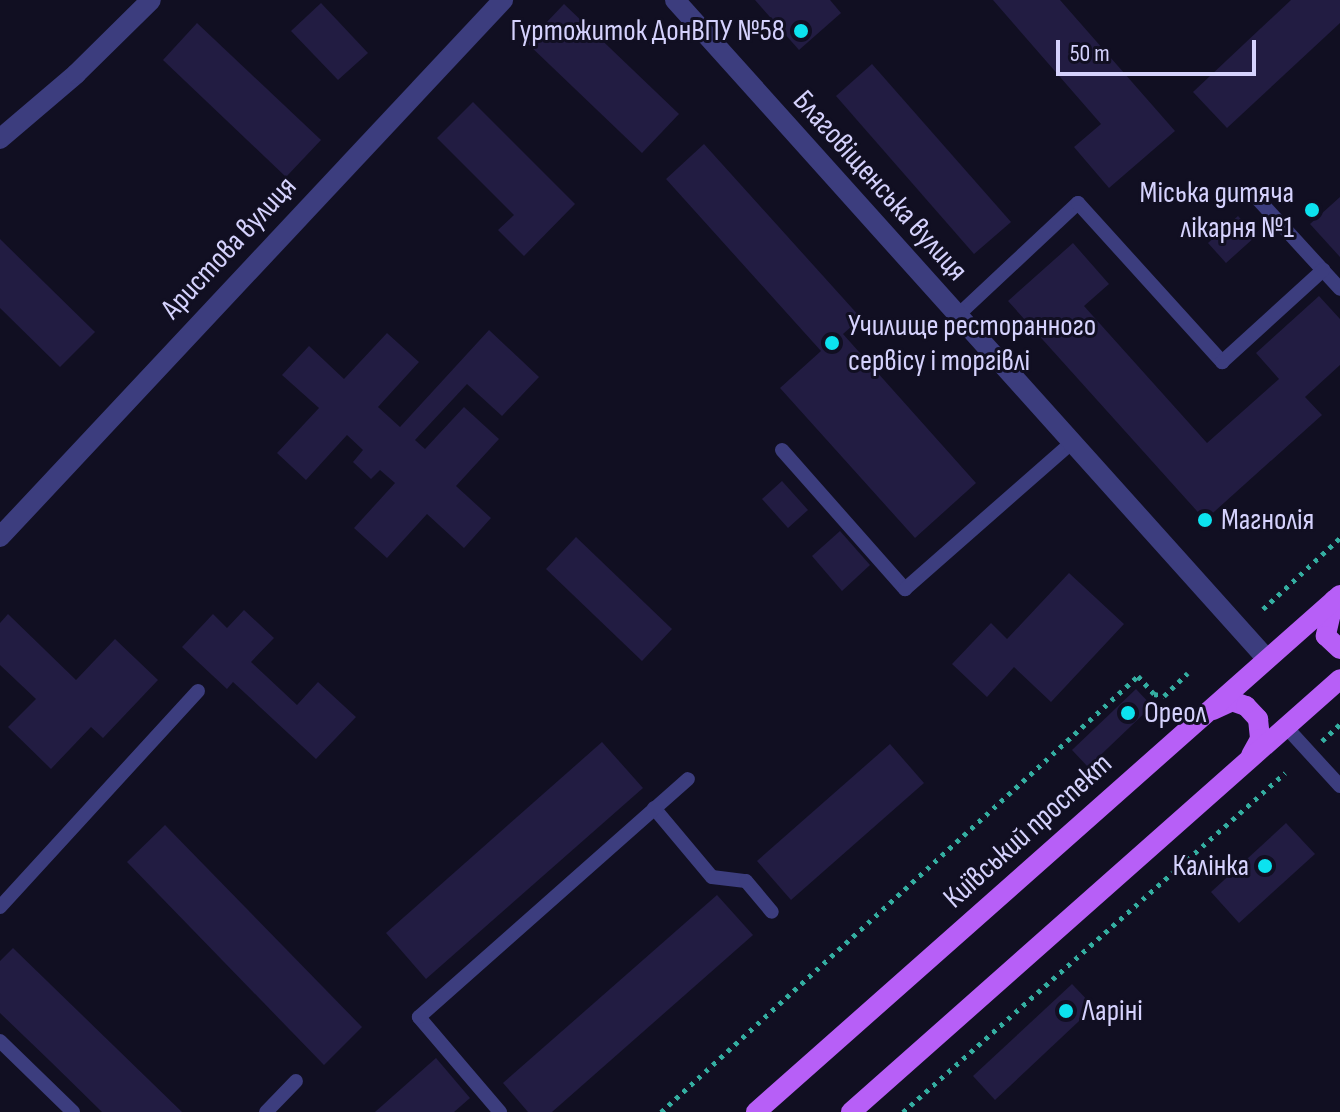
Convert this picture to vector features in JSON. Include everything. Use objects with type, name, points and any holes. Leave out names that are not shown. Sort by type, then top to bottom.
[{"type":"main road","name":"Київський проспект","points":[[756,1112],[1337,598]]},
{"type":"main road","points":[[1337,598],[1326,636],[1340,649]]},
{"type":"main road","points":[[851,1112],[1340,679]]},
{"type":"main road","points":[[1207,712],[1232,701],[1246,706],[1258,719],[1260,739],[1250,759]]},
{"type":"street","points":[[0,139],[76,74],[151,0]]},
{"type":"street","name":"Аристова вулиця","points":[[0,537],[503,0]]},
{"type":"street","name":"Благовіщенська вулиця","points":[[675,0],[956,317],[1267,659]]},
{"type":"lane","points":[[1254,195],[1340,289]]},
{"type":"lane","points":[[956,317],[1078,203],[1222,362],[1323,270]]},
{"type":"lane","points":[[782,450],[905,589],[1071,443]]},
{"type":"lane","points":[[0,907],[198,691]]},
{"type":"lane","points":[[1286,727],[1340,786]]},
{"type":"lane","points":[[500,1112],[419,1017],[688,779]]},
{"type":"lane","points":[[654,808],[712,877],[746,881],[772,912]]},
{"type":"lane","points":[[0,1041],[73,1112]]},
{"type":"lane","points":[[266,1112],[296,1081]]},
{"type":"path","points":[[1263,609],[1340,538]]},
{"type":"path","points":[[661,1112],[1138,676],[1154,694],[1164,696],[1188,673]]},
{"type":"path","points":[[903,1112],[1285,773]]},
{"type":"building","name":"Гуртожиток ДонВПУ №58","points":[[755,0],[830,0],[841,13],[799,50]]},
{"type":"building","points":[[993,0],[1060,0],[1175,131],[1109,188],[1074,147],[1101,124]]},
{"type":"building","points":[[1291,0],[1340,0],[1340,23],[1227,128],[1193,92]]},
{"type":"building","points":[[321,3],[368,53],[338,80],[291,31]]},
{"type":"building","points":[[564,4],[679,114],[642,153],[527,43]]},
{"type":"building","points":[[197,23],[321,140],[286,177],[163,60]]},
{"type":"building","points":[[872,64],[1011,222],[974,254],[836,96]]},
{"type":"building","points":[[473,102],[575,204],[524,256],[498,230],[514,215],[437,138]]},
{"type":"building","name":"Училище ресторанного сервісу і торгівлі","points":[[704,144],[861,318],[843,334],[976,483],[915,538],[780,388],[821,351],[666,179]]},
{"type":"building","points":[[1340,197],[1340,257],[1310,224]]},
{"type":"building","points":[[1238,216],[1256,236],[1226,263],[1208,243]]},
{"type":"building","points":[[0,239],[95,332],[60,367],[0,308]]},
{"type":"building","points":[[1073,243],[1109,284],[1084,306],[1207,443],[1279,379],[1256,353],[1319,296],[1340,319],[1340,365],[1305,397],[1322,415],[1205,520],[1008,301]]},
{"type":"building","points":[[489,330],[539,377],[502,416],[467,384],[415,440],[425,449],[464,407],[499,439],[456,486],[491,518],[464,548],[427,514],[387,558],[354,528],[395,483],[380,470],[371,479],[353,462],[363,450],[347,435],[306,480],[277,453],[319,408],[282,375],[309,346],[344,379],[387,333],[419,362],[378,407],[400,427]]},
{"type":"building","points":[[782,481],[808,510],[788,528],[762,499]]},
{"type":"building","points":[[840,531],[870,565],[842,591],[812,556]]},
{"type":"building","points":[[576,537],[672,629],[642,661],[546,569]]},
{"type":"building","points":[[1069,573],[1124,624],[1051,702],[1014,667],[987,697],[952,664],[991,623],[1007,639]]},
{"type":"building","points":[[244,610],[274,638],[251,662],[297,705],[318,682],[356,717],[316,759],[233,682],[227,689],[182,647],[213,614],[227,628]]},
{"type":"building","points":[[8,614],[76,680],[115,639],[158,680],[103,738],[91,727],[51,769],[8,727],[36,699],[0,665],[0,623]]},
{"type":"building","points":[[1136,689],[1152,706],[1088,767],[1072,750]]},
{"type":"building","points":[[602,742],[643,788],[426,979],[386,933]]},
{"type":"building","points":[[890,744],[924,783],[791,900],[757,861]]},
{"type":"building","points":[[1286,823],[1315,854],[1239,923],[1211,892]]},
{"type":"building","points":[[165,825],[362,1027],[324,1065],[127,862]]},
{"type":"building","points":[[717,895],[753,935],[552,1112],[528,1112],[503,1083]]},
{"type":"building","points":[[13,948],[182,1112],[102,1112],[0,1013],[0,961]]},
{"type":"building","points":[[1072,984],[1094,1007],[995,1100],[973,1076]]},
{"type":"building","points":[[436,1058],[470,1098],[454,1112],[375,1112]]},
{"type":"place","name":"Гуртожиток ДонВПУ №58","points":[[801,31]]},
{"type":"place","name":"Міська дитяча лікарня №1","points":[[1312,210]]},
{"type":"place","name":"Училище ресторанного сервісу і торгівлі","points":[[832,343]]},
{"type":"place","name":"Магнолія","points":[[1205,520]]},
{"type":"place","name":"Ореол","points":[[1128,713]]},
{"type":"place","name":"Калінка","points":[[1265,866]]},
{"type":"place","name":"Ларіні","points":[[1066,1011]]}]
